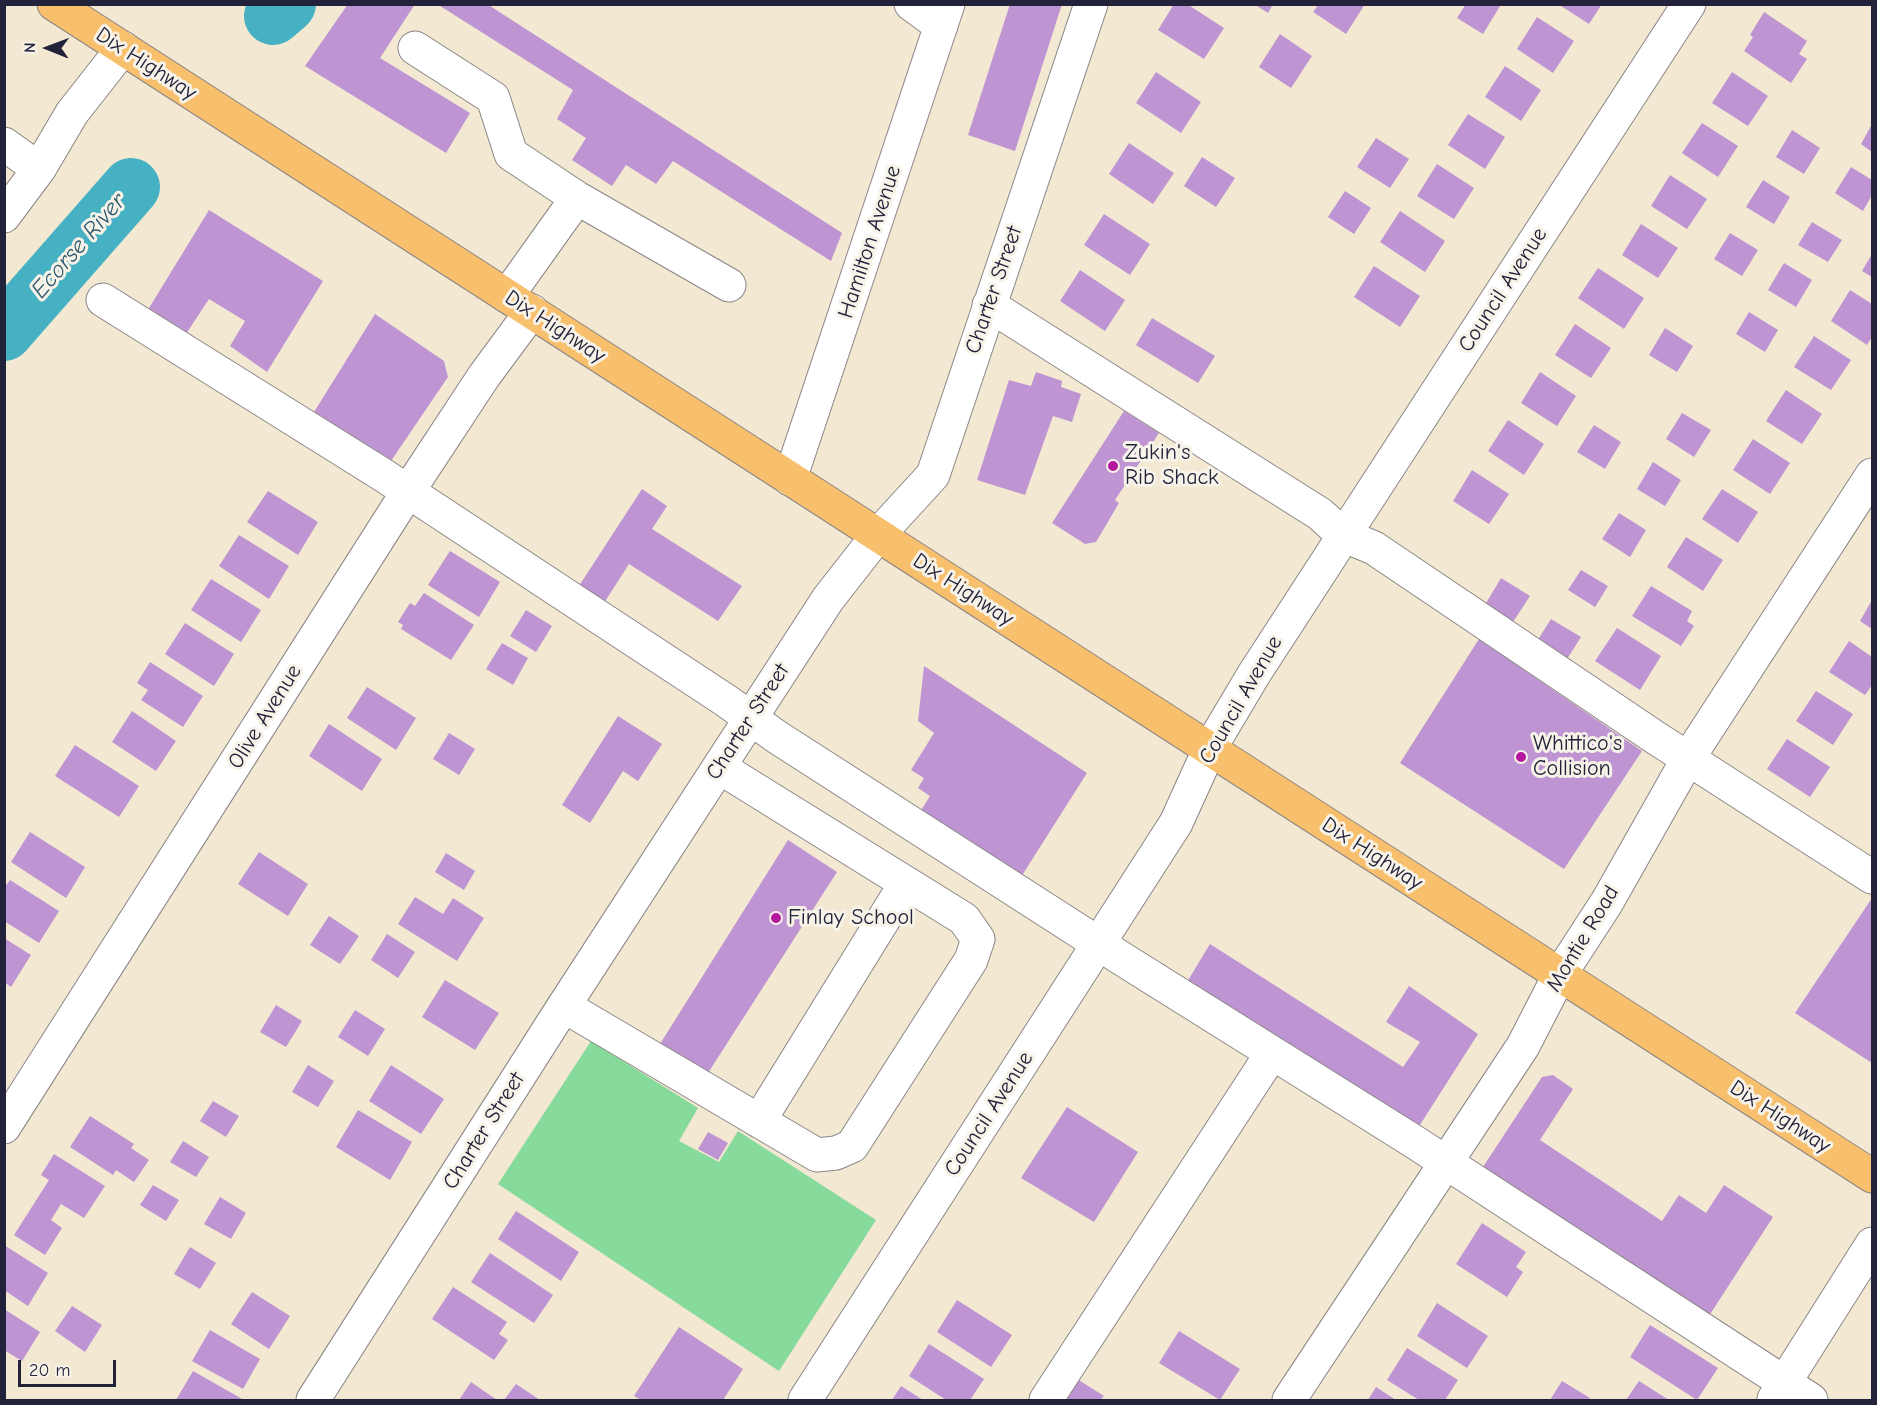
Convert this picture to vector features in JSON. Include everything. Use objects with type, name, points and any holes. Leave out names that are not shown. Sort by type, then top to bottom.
[{"type":"main road","name":"Dix Highway","points":[[54,4],[1872,1176]]},
{"type":"street","points":[[911,4],[944,15]]},
{"type":"street","name":"Charter Street","points":[[313,1401],[564,1006],[828,599],[878,535],[933,475],[1091,4]]},
{"type":"street","name":"Council Avenue","points":[[804,1401],[1176,823],[1210,748],[1343,535],[1689,4]]},
{"type":"street","name":"Hamilton Avenue","points":[[789,479],[944,15]]},
{"type":"street","points":[[4,216],[39,169],[72,113],[123,48]]},
{"type":"street","points":[[415,48],[493,98],[511,154],[577,198],[729,285]]},
{"type":"street","points":[[4,144],[39,169]]},
{"type":"street","name":"Olive Avenue","points":[[4,1127],[407,493],[484,376],[519,304],[577,198]]},
{"type":"street","points":[[103,300],[407,493],[751,719],[1445,1164],[1779,1391],[1811,1401]]},
{"type":"street","points":[[989,305],[1320,514],[1343,535],[1374,548],[1656,738],[1689,757],[1872,877]]},
{"type":"street","name":"Montie Road","points":[[1289,1401],[1528,1038],[1559,976],[1607,902],[1689,757],[1872,475]]},
{"type":"street","points":[[564,1006],[817,1155],[836,1153],[852,1146],[971,960],[978,939],[964,919],[719,767]]},
{"type":"street","points":[[759,1121],[906,883]]},
{"type":"street","points":[[1046,1401],[1272,1053]]},
{"type":"street","points":[[1779,1391],[1872,1244]]},
{"type":"green space","points":[[591,1041],[698,1108],[679,1141],[719,1162],[738,1131],[876,1220],[779,1371],[498,1184]]},
{"type":"building","points":[[348,4],[415,4],[380,58],[470,113],[446,153],[305,66]]},
{"type":"building","points":[[437,4],[487,4],[842,233],[831,261],[673,161],[656,184],[626,165],[612,186],[572,160],[586,138],[557,119],[573,90]]},
{"type":"building","points":[[1010,4],[1062,4],[1015,151],[968,135]]},
{"type":"building","points":[[1174,4],[1187,4],[1224,28],[1204,59],[1158,30]]},
{"type":"building","points":[[1254,4],[1273,4],[1268,13]]},
{"type":"building","points":[[1319,4],[1365,4],[1346,34],[1313,12]]},
{"type":"building","points":[[1466,4],[1498,4],[1500,6],[1483,34],[1457,18]]},
{"type":"building","points":[[1558,4],[1602,4],[1589,24]]},
{"type":"building","points":[[1764,12],[1807,41],[1799,54],[1807,59],[1791,83],[1744,51],[1753,37],[1750,35]]},
{"type":"building","points":[[1537,17],[1574,41],[1553,73],[1517,49]]},
{"type":"building","points":[[1280,34],[1312,56],[1291,88],[1259,67]]},
{"type":"building","points":[[1505,66],[1541,90],[1521,121],[1485,97]]},
{"type":"building","points":[[1156,72],[1201,102],[1181,133],[1136,103]]},
{"type":"building","points":[[1732,72],[1768,96],[1748,126],[1712,103]]},
{"type":"building","points":[[1468,114],[1505,137],[1485,169],[1448,145]]},
{"type":"building","points":[[1702,123],[1738,146],[1718,177],[1682,153]]},
{"type":"building","points":[[1872,124],[1872,152],[1861,144]]},
{"type":"building","points":[[1792,130],[1820,148],[1804,174],[1776,157]]},
{"type":"building","points":[[1376,138],[1409,159],[1390,188],[1357,167]]},
{"type":"building","points":[[1129,143],[1174,173],[1153,204],[1109,174]]},
{"type":"building","points":[[1202,157],[1235,178],[1216,207],[1184,186]]},
{"type":"building","points":[[1437,164],[1474,188],[1454,219],[1417,196]]},
{"type":"building","points":[[1851,167],[1872,180],[1872,195],[1863,211],[1835,193]]},
{"type":"building","points":[[1670,175],[1707,199],[1687,229],[1651,206]]},
{"type":"building","points":[[1763,180],[1790,197],[1774,224],[1746,207]]},
{"type":"building","points":[[1345,191],[1371,208],[1354,234],[1328,217]]},
{"type":"building","points":[[209,210],[323,281],[267,372],[230,346],[245,321],[209,299],[184,337],[146,313]]},
{"type":"building","points":[[1400,211],[1445,241],[1425,272],[1380,242]]},
{"type":"building","points":[[1104,214],[1150,244],[1130,275],[1084,245]]},
{"type":"building","points":[[1812,222],[1842,240],[1828,262],[1798,245]]},
{"type":"building","points":[[1641,224],[1678,248],[1658,278],[1622,255]]},
{"type":"building","points":[[1730,233],[1758,250],[1742,276],[1714,259]]},
{"type":"building","points":[[1872,254],[1872,277],[1862,271]]},
{"type":"building","points":[[1784,263],[1812,280],[1796,307],[1768,290]]},
{"type":"building","points":[[1374,266],[1420,296],[1400,327],[1354,297]]},
{"type":"building","points":[[1598,268],[1644,298],[1624,329],[1578,298]]},
{"type":"building","points":[[1080,270],[1125,300],[1105,331],[1060,301]]},
{"type":"building","points":[[1850,290],[1872,304],[1872,337],[1867,345],[1831,321]]},
{"type":"building","points":[[1749,312],[1778,330],[1765,352],[1736,334]]},
{"type":"building","points":[[375,314],[444,361],[448,377],[391,461],[314,412]]},
{"type":"building","points":[[1152,318],[1215,356],[1198,383],[1136,345]]},
{"type":"building","points":[[1575,324],[1611,348],[1591,378],[1555,355]]},
{"type":"building","points":[[1665,328],[1693,346],[1677,372],[1649,355]]},
{"type":"building","points":[[1814,336],[1851,360],[1831,390],[1794,367]]},
{"type":"building","points":[[1036,372],[1062,381],[1061,387],[1081,394],[1072,422],[1053,416],[1025,495],[977,480],[1009,380],[1031,386]]},
{"type":"building","points":[[1540,372],[1576,396],[1557,426],[1521,403]]},
{"type":"building","points":[[1786,390],[1822,414],[1802,444],[1766,421]]},
{"type":"building","name":"Zukin's Rib Shack","points":[[1124,411],[1159,433],[1115,500],[1119,503],[1096,542],[1085,544],[1052,523]]},
{"type":"building","points":[[1682,413],[1711,430],[1694,457],[1666,439]]},
{"type":"building","points":[[1508,420],[1544,444],[1524,475],[1488,451]]},
{"type":"building","points":[[1594,425],[1621,442],[1605,469],[1577,452]]},
{"type":"building","points":[[1753,439],[1790,463],[1770,494],[1733,470]]},
{"type":"building","points":[[1653,462],[1681,480],[1665,506],[1637,489]]},
{"type":"building","points":[[1472,470],[1509,494],[1489,524],[1453,501]]},
{"type":"building","points":[[642,489],[667,506],[652,529],[742,586],[718,621],[629,564],[602,606],[577,589]]},
{"type":"building","points":[[1722,489],[1758,512],[1738,543],[1702,519]]},
{"type":"building","points":[[268,491],[318,522],[298,555],[247,522]]},
{"type":"building","points":[[1619,513],[1646,530],[1630,557],[1602,539]]},
{"type":"building","points":[[239,535],[289,566],[269,599],[219,566]]},
{"type":"building","points":[[1686,537],[1723,560],[1703,591],[1667,567]]},
{"type":"building","points":[[450,551],[500,582],[479,617],[428,585]]},
{"type":"building","points":[[1581,570],[1608,586],[1595,607],[1568,590]]},
{"type":"building","points":[[1501,578],[1530,596],[1513,622],[1485,605]]},
{"type":"building","points":[[211,579],[261,610],[241,642],[191,610]]},
{"type":"building","points":[[1651,586],[1692,611],[1687,621],[1694,626],[1681,646],[1632,616]]},
{"type":"building","points":[[424,593],[474,625],[451,660],[401,629],[403,625],[398,622],[410,603],[415,606]]},
{"type":"building","points":[[1872,600],[1872,629],[1860,621]]},
{"type":"building","points":[[526,610],[552,626],[536,652],[510,636]]},
{"type":"building","points":[[1551,619],[1581,637],[1567,659],[1537,641]]},
{"type":"building","points":[[185,623],[234,654],[214,686],[165,654]]},
{"type":"building","points":[[1617,628],[1661,656],[1640,690],[1595,661]]},
{"type":"building","name":"Whittico's Collision","points":[[1479,639],[1642,751],[1564,869],[1400,763]]},
{"type":"building","points":[[1849,641],[1872,657],[1872,685],[1865,695],[1829,672]]},
{"type":"building","points":[[502,643],[528,658],[513,685],[486,669]]},
{"type":"building","points":[[150,662],[203,696],[183,727],[141,700],[148,690],[137,683]]},
{"type":"building","points":[[924,666],[1087,773],[1021,877],[920,812],[930,796],[918,788],[924,778],[911,770],[934,733],[918,721]]},
{"type":"building","points":[[367,687],[416,718],[396,750],[347,718]]},
{"type":"building","points":[[1816,691],[1853,714],[1833,745],[1796,721]]},
{"type":"building","points":[[132,711],[176,741],[156,771],[112,742]]},
{"type":"building","points":[[618,716],[662,744],[638,781],[623,771],[590,823],[562,805]]},
{"type":"building","points":[[329,724],[382,759],[362,791],[309,756]]},
{"type":"building","points":[[449,733],[475,749],[459,775],[433,759]]},
{"type":"building","points":[[1787,739],[1830,767],[1810,797],[1767,769]]},
{"type":"building","points":[[75,745],[139,786],[119,817],[55,776]]},
{"type":"building","points":[[30,832],[85,867],[66,898],[11,862]]},
{"type":"building","name":"Finlay School","points":[[788,840],[837,872],[708,1073],[660,1044]]},
{"type":"building","points":[[259,852],[308,884],[288,916],[238,884]]},
{"type":"building","points":[[446,853],[475,871],[464,890],[435,872]]},
{"type":"building","points":[[10,880],[59,911],[39,943],[4,921],[4,888]]},
{"type":"building","points":[[415,897],[443,914],[453,898],[484,918],[457,961],[398,924]]},
{"type":"building","points":[[1872,898],[1872,1063],[1795,1013]]},
{"type":"building","points":[[329,916],[359,936],[340,964],[310,945]]},
{"type":"building","points":[[387,934],[415,952],[398,978],[371,960]]},
{"type":"building","points":[[4,938],[31,955],[11,987],[4,982]]},
{"type":"building","points":[[1210,944],[1403,1067],[1420,1042],[1386,1022],[1409,986],[1478,1034],[1418,1128],[1187,982]]},
{"type":"building","points":[[445,980],[499,1013],[475,1050],[422,1017]]},
{"type":"building","points":[[276,1005],[302,1021],[286,1047],[260,1032]]},
{"type":"building","points":[[355,1010],[385,1029],[368,1056],[338,1037]]},
{"type":"building","points":[[308,1065],[334,1081],[318,1107],[292,1092]]},
{"type":"building","points":[[391,1065],[444,1099],[421,1134],[369,1101]]},
{"type":"building","points":[[1553,1075],[1573,1089],[1540,1140],[1662,1221],[1679,1195],[1706,1213],[1724,1185],[1773,1217],[1707,1319],[1481,1170],[1542,1077]]},
{"type":"building","points":[[213,1101],[239,1116],[226,1137],[200,1121]]},
{"type":"building","points":[[1067,1107],[1138,1152],[1094,1222],[1021,1178]]},
{"type":"building","points":[[358,1110],[412,1142],[390,1180],[336,1147]]},
{"type":"building","points":[[90,1116],[134,1144],[131,1148],[149,1160],[134,1182],[116,1170],[113,1175],[70,1147]]},
{"type":"building","points":[[708,1132],[728,1143],[718,1160],[698,1149]]},
{"type":"building","points":[[183,1141],[209,1157],[196,1177],[170,1162]]},
{"type":"building","points":[[54,1154],[105,1186],[84,1218],[61,1204],[51,1220],[62,1228],[45,1255],[14,1235],[49,1180],[41,1175]]},
{"type":"building","points":[[153,1185],[179,1200],[166,1221],[140,1205]]},
{"type":"building","points":[[220,1197],[246,1213],[231,1239],[204,1224]]},
{"type":"building","points":[[516,1211],[579,1252],[561,1281],[498,1239]]},
{"type":"building","points":[[1482,1223],[1526,1252],[1516,1267],[1523,1272],[1507,1297],[1456,1264]]},
{"type":"building","points":[[4,1245],[48,1273],[28,1306],[4,1290]]},
{"type":"building","points":[[190,1247],[216,1263],[200,1289],[174,1274]]},
{"type":"building","points":[[490,1253],[553,1295],[534,1323],[471,1282]]},
{"type":"building","points":[[453,1287],[507,1322],[499,1334],[508,1340],[494,1360],[432,1319]]},
{"type":"building","points":[[252,1292],[290,1316],[269,1349],[231,1324]]},
{"type":"building","points":[[957,1300],[1012,1335],[991,1367],[937,1332]]},
{"type":"building","points":[[1437,1303],[1488,1336],[1467,1368],[1417,1336]]},
{"type":"building","points":[[72,1306],[102,1325],[85,1352],[55,1331]]},
{"type":"building","points":[[4,1309],[40,1332],[22,1361],[4,1350]]},
{"type":"building","points":[[1650,1325],[1718,1368],[1697,1400],[1630,1357]]},
{"type":"building","points":[[679,1327],[743,1369],[723,1400],[641,1400],[634,1396]]},
{"type":"building","points":[[210,1330],[260,1359],[243,1389],[192,1361]]},
{"type":"building","points":[[1179,1331],[1240,1369],[1220,1400],[1159,1363]]},
{"type":"building","points":[[929,1344],[984,1379],[970,1400],[946,1400],[909,1376]]},
{"type":"building","points":[[1407,1348],[1458,1380],[1445,1400],[1419,1400],[1387,1380]]},
{"type":"building","points":[[193,1371],[244,1400],[176,1400]]},
{"type":"building","points":[[1077,1379],[1104,1396],[1100,1400],[1063,1399]]},
{"type":"building","points":[[1562,1381],[1590,1398],[1588,1400],[1550,1400]]},
{"type":"building","points":[[1639,1381],[1669,1400],[1626,1400]]},
{"type":"building","points":[[471,1382],[497,1400],[459,1400]]},
{"type":"building","points":[[516,1384],[540,1400],[504,1400]]},
{"type":"building","points":[[901,1386],[923,1400],[892,1400]]},
{"type":"building","points":[[1376,1387],[1396,1400],[1368,1400]]},
{"type":"waterway","name":"Ecorse River","points":[[273,16],[287,4]]},
{"type":"waterway","name":"Ecorse River","points":[[4,332],[131,187]]},
{"type":"place","name":"Zukin's Rib Shack","points":[[1113,466]]},
{"type":"place","name":"Whittico's Collision","points":[[1521,757]]},
{"type":"place","name":"Finlay School","points":[[776,918]]}]
